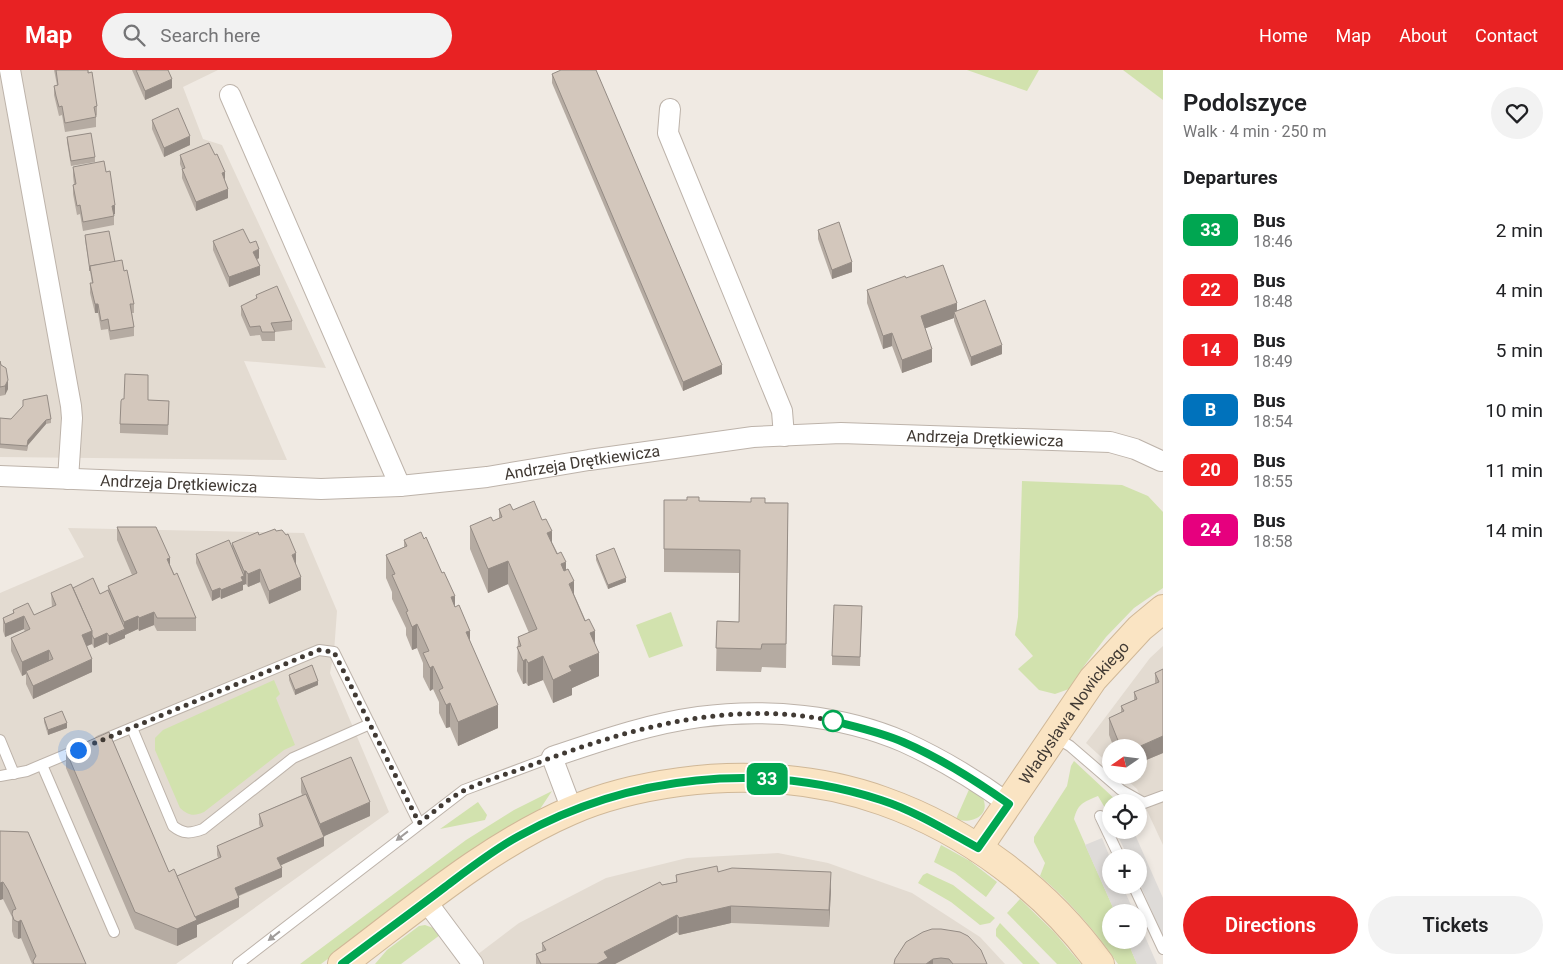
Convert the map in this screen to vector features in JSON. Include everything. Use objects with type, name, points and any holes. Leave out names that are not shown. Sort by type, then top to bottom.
[{"type":"street","points":[[10,70],[71,406],[68,479]]},
{"type":"street","points":[[230,95],[400,486]]},
{"type":"street","points":[[670,109],[668,134],[782,411],[784,436]]},
{"type":"street","name":"Andrzeja Drętkiewicza","points":[[0,476],[321,489],[400,486],[487,477],[588,460],[752,437],[841,433],[1110,442],[1135,449],[1162,460]]},
{"type":"street","name":"Władysława Nowickiego","points":[[978,848],[1093,679],[1140,628],[1163,609]]},
{"type":"street","points":[[572,810],[552,757],[624,734],[689,719],[739,713],[777,714],[833,721],[876,732],[904,742],[970,777],[1009,804]]},
{"type":"street","points":[[342,964],[517,836],[572,810],[626,792],[660,785],[715,778],[776,779],[830,786],[881,800],[928,820],[978,848],[1018,877],[1068,925],[1100,964]]},
{"type":"street","points":[[426,901],[473,964]]},
{"type":"lane","points":[[0,776],[14,774],[42,765],[319,650],[334,652],[419,823]]},
{"type":"lane","points":[[132,728],[173,826],[182,832],[194,832],[203,829],[292,758],[370,724]]},
{"type":"lane","points":[[1055,737],[1070,746],[1121,790],[1144,803],[1163,796]]},
{"type":"lane","points":[[0,740],[14,774]]},
{"type":"lane","points":[[238,964],[464,790],[552,757]]},
{"type":"lane","points":[[42,765],[114,932]]},
{"type":"lane","points":[[1100,816],[1116,849]]},
{"type":"lane","points":[[1136,894],[1163,949]]},
{"type":"shaded area","points":[[0,70],[218,70],[183,87],[203,139],[222,145],[326,368],[244,361],[287,460],[0,457]]},
{"type":"shaded area","points":[[68,528],[304,533],[337,611],[334,652],[330,673],[389,812],[176,964],[0,964],[0,593],[84,557]]},
{"type":"shaded area","points":[[1163,646],[1163,845],[1147,811],[1147,794],[1139,794],[1132,784],[1148,784],[1148,739],[1102,739],[1102,758],[1086,743],[1150,658]]},
{"type":"shaded area","points":[[1102,838],[1106,849],[1102,849],[1102,883],[1085,845]]},
{"type":"shaded area","points":[[1119,839],[1137,839],[1141,849],[1124,849]]},
{"type":"shaded area","points":[[778,853],[828,863],[912,893],[980,937],[1005,964],[465,964],[519,923],[606,878],[687,858]]},
{"type":"shaded area","points":[[1147,862],[1163,898],[1163,937],[1144,894],[1147,894]]},
{"type":"shaded area","points":[[1107,894],[1126,894],[1130,904],[1111,904]]},
{"type":"shaded area","points":[[1147,941],[1157,964],[1137,964],[1131,949],[1147,949]]},
{"type":"green space","points":[[967,70],[1039,70],[1027,91]]},
{"type":"green space","points":[[1123,70],[1163,70],[1163,100]]},
{"type":"green space","points":[[1022,481],[1122,485],[1148,496],[1163,512],[1163,588],[1134,608],[1106,637],[1069,689],[1055,694],[1039,690],[1018,669],[1033,656],[1015,635],[1018,617]]},
{"type":"green space","points":[[671,612],[683,646],[649,658],[636,625]]},
{"type":"green space","points":[[274,680],[280,694],[276,698],[295,745],[284,750],[204,812],[194,815],[180,808],[155,750],[155,738],[163,730]]},
{"type":"green space","points":[[1074,761],[1109,794],[1102,794],[1102,803],[1098,796],[1082,804],[1077,810],[1074,819],[1102,883],[1102,894],[1107,894],[1111,904],[1102,904],[1102,941],[1082,917],[1040,876],[1045,863],[1034,842],[1034,837],[1067,786],[1071,766]]},
{"type":"green space","points":[[971,785],[983,799],[985,807],[983,812],[971,820],[956,819]]},
{"type":"green space","points":[[552,791],[540,809],[483,842],[321,964],[300,964],[466,840],[514,810]]},
{"type":"green space","points":[[478,802],[487,815],[485,820],[440,829]]},
{"type":"green space","points":[[941,845],[970,861],[997,882],[986,897],[955,873],[934,862]]},
{"type":"green space","points":[[927,873],[953,885],[995,918],[990,923],[980,925],[951,902],[918,883],[923,875]]},
{"type":"green space","points":[[1020,899],[1054,932],[1081,964],[1057,964],[1007,913]]},
{"type":"green space","points":[[1000,923],[1040,964],[1023,964],[996,936],[996,929]]},
{"type":"green space","points":[[425,925],[436,929],[440,935],[401,964],[375,964],[387,950],[419,926]]},
{"type":"green space","points":[[1107,949],[1131,949],[1137,964],[1118,964]]},
{"type":"building","points":[[56,70],[88,70],[88,73],[92,72],[97,106],[94,107],[96,117],[65,123],[62,106],[59,107],[54,86],[58,85]]},
{"type":"building","points":[[136,70],[168,70],[172,79],[145,91]]},
{"type":"building","points":[[561,70],[596,70],[722,365],[683,382],[552,74]]},
{"type":"building","points":[[178,108],[190,136],[164,148],[152,120]]},
{"type":"building","points":[[91,133],[95,157],[71,161],[67,137]]},
{"type":"building","points":[[209,143],[215,155],[217,154],[225,172],[222,173],[228,189],[196,202],[182,169],[185,168],[180,155]]},
{"type":"building","points":[[104,161],[106,172],[110,171],[115,205],[112,206],[114,216],[83,222],[80,205],[77,206],[73,185],[76,184],[73,167]]},
{"type":"building","points":[[839,222],[852,262],[832,270],[818,230]]},
{"type":"building","points":[[243,229],[250,243],[256,241],[259,249],[253,252],[260,266],[229,277],[213,241]]},
{"type":"building","points":[[109,231],[115,262],[90,266],[90,271],[85,235]]},
{"type":"building","points":[[122,260],[124,271],[127,270],[134,304],[130,304],[134,327],[110,331],[108,319],[101,321],[98,304],[95,304],[90,283],[93,283],[90,266]]},
{"type":"building","points":[[943,265],[957,303],[921,316],[932,349],[902,360],[892,333],[883,336],[867,290]]},
{"type":"building","points":[[277,286],[292,321],[271,323],[275,332],[262,332],[260,326],[250,327],[241,306],[257,298],[256,295]]},
{"type":"building","points":[[985,300],[1002,345],[971,357],[954,312]]},
{"type":"building","points":[[0,361],[1,365],[6,368],[8,380],[5,386],[0,387]]},
{"type":"building","points":[[125,374],[148,375],[148,400],[169,401],[168,425],[120,424]]},
{"type":"building","points":[[47,395],[51,419],[46,420],[28,440],[27,446],[0,444],[0,418],[11,419],[23,406],[23,400]]},
{"type":"building","points":[[687,497],[699,497],[699,501],[751,502],[751,498],[765,498],[765,503],[788,503],[786,644],[762,644],[761,649],[716,648],[717,621],[739,622],[740,550],[664,549],[664,500],[687,500]]},
{"type":"building","points":[[534,501],[542,520],[546,519],[552,531],[547,533],[557,554],[561,552],[566,562],[561,564],[564,571],[568,569],[574,581],[569,584],[585,621],[589,619],[595,631],[590,633],[599,653],[569,666],[572,671],[553,680],[543,656],[528,663],[526,659],[523,661],[517,647],[521,646],[518,637],[537,629],[508,561],[488,569],[470,526],[491,517],[493,521],[502,517],[499,509],[510,504],[513,510]]},
{"type":"building","points":[[117,527],[156,527],[170,558],[167,559],[174,575],[177,573],[196,618],[157,618],[154,612],[124,622],[108,586],[137,573]]},
{"type":"building","points":[[275,529],[276,531],[282,530],[286,535],[288,534],[296,553],[292,555],[301,577],[269,591],[260,569],[248,574],[244,571],[232,543],[258,532],[259,535]]},
{"type":"building","points":[[421,532],[424,539],[426,537],[442,573],[444,572],[455,596],[451,597],[455,607],[459,605],[470,631],[466,632],[498,705],[458,722],[450,703],[446,705],[439,690],[443,688],[433,666],[430,668],[423,653],[429,651],[417,624],[412,627],[406,612],[408,611],[392,575],[395,574],[386,555],[407,546],[404,540]]},
{"type":"building","points":[[229,540],[244,576],[241,577],[243,581],[221,590],[220,588],[212,591],[196,554]]},
{"type":"building","points":[[614,548],[626,578],[608,585],[596,555]]},
{"type":"building","points":[[93,578],[100,594],[108,590],[125,629],[109,636],[107,633],[94,639],[73,588]]},
{"type":"building","points":[[71,584],[92,631],[82,635],[92,659],[33,686],[26,671],[53,659],[49,650],[22,662],[11,638],[30,629],[24,616],[5,624],[3,618],[14,613],[13,610],[28,603],[34,615],[56,605],[51,593]]},
{"type":"building","points":[[834,605],[862,606],[860,657],[832,656]]},
{"type":"building","points":[[312,665],[318,681],[295,690],[289,675]]},
{"type":"building","points":[[1163,669],[1163,736],[1148,743],[1148,739],[1117,739],[1109,718],[1124,711],[1121,706],[1137,699],[1134,692],[1159,682],[1155,673]]},
{"type":"building","points":[[62,711],[67,723],[48,730],[44,718]]},
{"type":"building","points":[[109,732],[169,872],[174,869],[197,920],[177,929],[135,912],[66,751]]},
{"type":"building","points":[[351,757],[370,802],[320,824],[301,778]]},
{"type":"building","points":[[306,794],[324,837],[277,858],[282,868],[235,888],[239,898],[195,917],[177,876],[221,857],[217,846],[263,826],[259,814]]},
{"type":"building","points":[[0,831],[28,832],[86,964],[34,964],[33,961],[36,956],[21,920],[18,922],[14,920],[12,914],[13,910],[16,909],[8,890],[3,882],[0,883]]},
{"type":"building","points":[[717,866],[718,872],[732,868],[831,872],[829,910],[731,906],[679,918],[677,915],[604,952],[608,958],[597,964],[541,964],[536,954],[546,950],[542,943],[660,882],[662,885],[677,882],[676,875]]},
{"type":"building","points":[[932,929],[960,932],[968,936],[981,950],[987,964],[953,964],[949,959],[941,958],[933,959],[926,964],[894,964],[895,959],[906,942]]},
{"type":"bus line","name":"33","points":[[342,964],[517,836],[572,810],[626,792],[660,785],[715,778],[776,779],[830,786],[881,800],[906,810],[978,848],[1009,804],[970,777],[904,742],[876,732],[833,721]]},
{"type":"route","points":[[78,750],[319,650],[334,652],[419,823],[464,790],[552,757],[661,724],[699,717],[739,713],[777,714],[833,721]]}]
